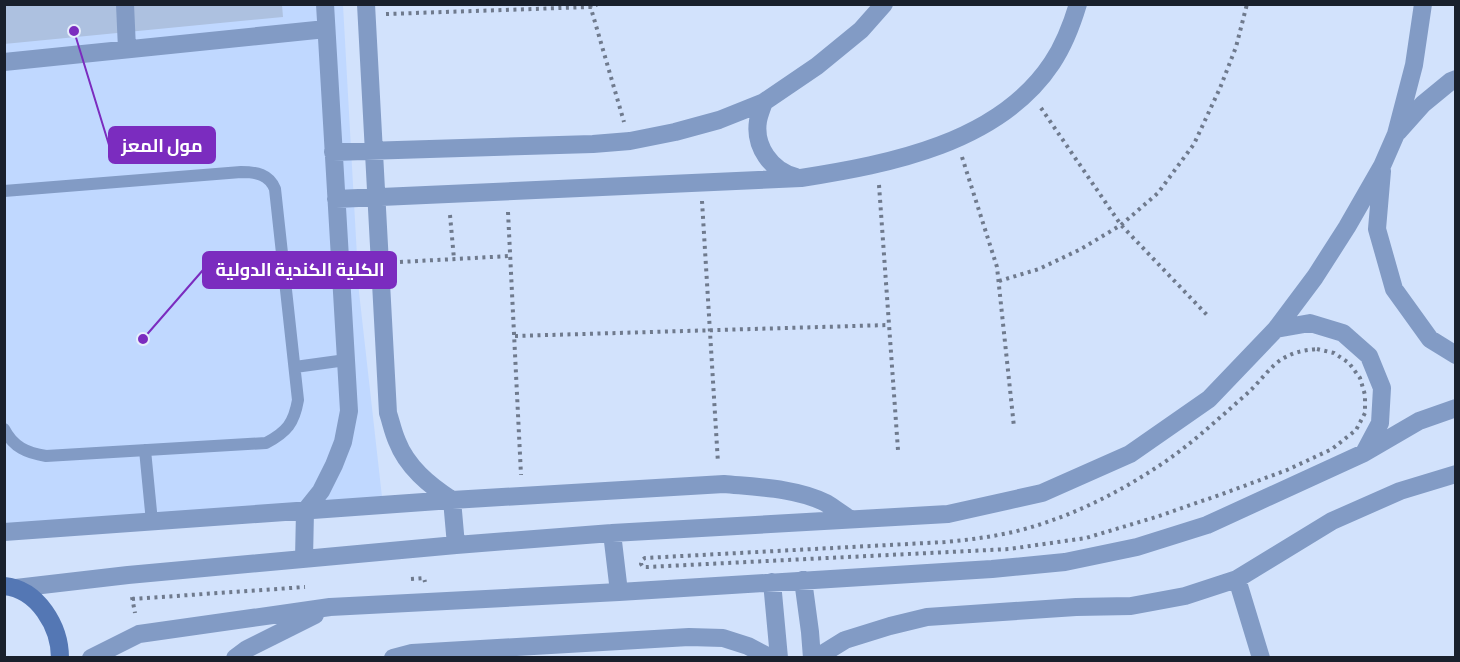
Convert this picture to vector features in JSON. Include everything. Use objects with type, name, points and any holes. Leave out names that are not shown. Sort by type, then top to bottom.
[{"type":"street","points":[[125,4],[127,49]]},
{"type":"street","points":[[304,560],[305,511],[321,491],[334,465],[343,442],[349,411],[325,4]]},
{"type":"street","points":[[333,152],[593,144],[630,141],[675,132],[708,123],[764,102],[817,66],[861,30],[884,4]]},
{"type":"street","points":[[336,199],[801,178],[854,170],[908,156],[956,139],[995,118],[1029,91],[1052,63],[1071,26],[1078,4]]},
{"type":"street","points":[[8,585],[612,533],[948,514],[1042,493],[1130,454],[1209,399],[1276,329],[1315,277],[1382,166],[1396,134],[1414,65],[1423,4]]},
{"type":"street","points":[[366,9],[388,413],[397,442],[411,466],[430,485],[452,500]]},
{"type":"street","points":[[4,62],[326,29]]},
{"type":"street","points":[[1396,134],[1423,104],[1455,79]]},
{"type":"street","points":[[764,102],[758,121],[759,142],[768,160],[784,174],[801,178]]},
{"type":"street","points":[[1382,166],[1377,229],[1394,289],[1430,339],[1455,356]]},
{"type":"street","points":[[1276,329],[1310,323],[1321,326],[1343,333],[1369,356],[1382,388],[1381,411],[1380,423],[1364,453]]},
{"type":"street","points":[[91,657],[139,634],[330,607],[619,592],[992,569],[1065,562],[1137,547],[1207,525],[1364,453],[1419,421],[1455,408]]},
{"type":"street","points":[[803,580],[814,657],[845,640],[927,617],[1076,607],[1131,606],[1185,596],[1237,579],[1332,521],[1400,491],[1455,474]]},
{"type":"street","points":[[4,532],[452,500],[724,484],[796,493],[824,502],[850,519]]},
{"type":"street","points":[[452,500],[456,545]]},
{"type":"street","points":[[612,533],[619,592]]},
{"type":"street","points":[[1237,579],[1261,657]]},
{"type":"street","points":[[772,582],[779,657]]},
{"type":"street","points":[[8,585],[39,604],[49,616],[56,631],[60,657]]},
{"type":"street","points":[[235,657],[330,607]]},
{"type":"street","points":[[393,657],[412,653],[689,637],[723,638],[771,657]]},
{"type":"lane","points":[[4,191],[241,172],[254,172],[264,176],[272,182],[275,189],[298,400],[296,415],[288,428],[266,443],[46,456],[33,454],[20,448],[9,439],[4,429]]},
{"type":"lane","points":[[295,367],[346,360]]},
{"type":"lane","points":[[145,450],[152,522]]},
{"type":"path","points":[[366,9],[590,6],[598,4]]},
{"type":"path","points":[[999,281],[1039,270],[1081,249],[1121,225],[1158,193],[1194,144],[1236,47],[1247,4]]},
{"type":"path","points":[[590,6],[630,141]]},
{"type":"path","points":[[1029,91],[1121,225],[1208,315]]},
{"type":"path","points":[[956,139],[993,251],[999,281],[1014,427]]},
{"type":"path","points":[[877,164],[898,450]]},
{"type":"path","points":[[701,182],[718,464]]},
{"type":"path","points":[[506,191],[521,476]]},
{"type":"path","points":[[448,193],[454,259]]},
{"type":"path","points":[[380,264],[510,256]]},
{"type":"path","points":[[515,336],[888,325]]},
{"type":"path","points":[[128,575],[139,634]]},
{"type":"shaded area","points":[[4,5],[343,5],[359,292],[382,497],[5,537]]},
{"type":"building","points":[[4,5],[282,5],[283,17],[4,44]]},
{"type":"place","name":"مول المعز","points":[[74,31]]},
{"type":"place","name":"الكلية الكندية الدولية","points":[[143,339]]}]
